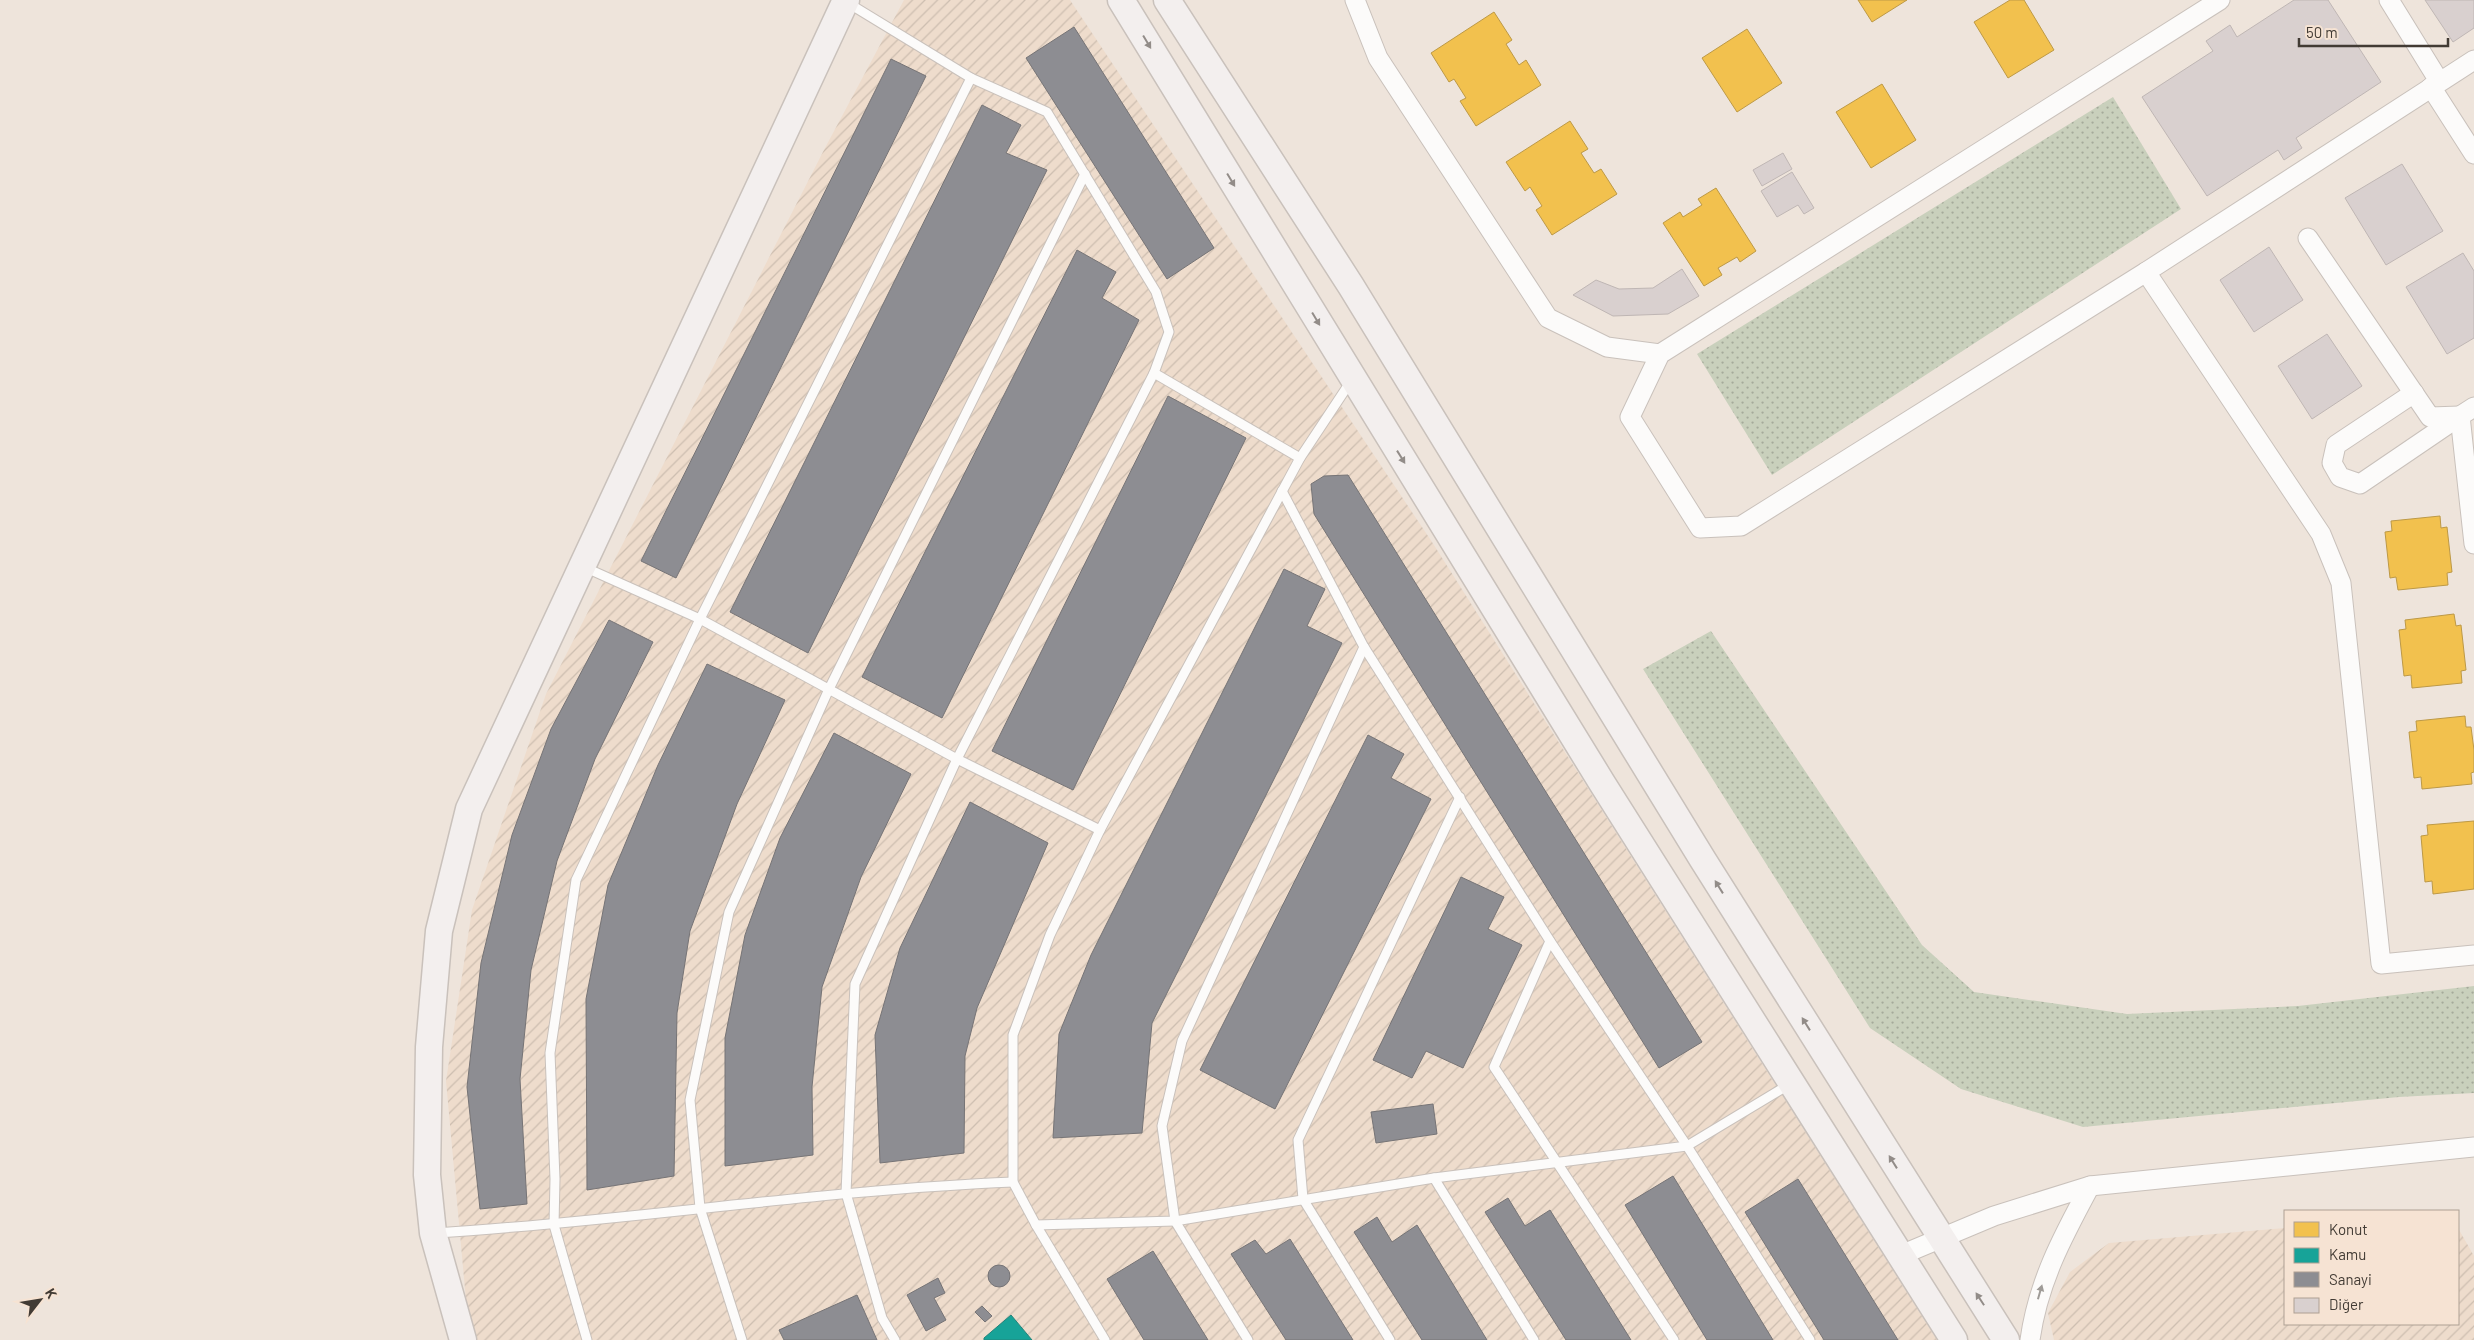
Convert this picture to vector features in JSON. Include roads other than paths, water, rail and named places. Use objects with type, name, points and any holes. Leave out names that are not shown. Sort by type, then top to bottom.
[{"type":"street","points":[[1121,0],[1602,784],[1954,1340]]},
{"type":"street","points":[[1167,0],[1351,286],[1703,860],[2006,1340]]},
{"type":"street","points":[[1355,0],[1378,58],[1548,318],[1607,346],[1660,354]]},
{"type":"street","points":[[2220,0],[1660,354],[1630,417],[1700,528],[1741,526],[2146,272],[2474,60]]},
{"type":"street","points":[[2389,0],[2474,154]]},
{"type":"street","points":[[462,1340],[433,1233],[427,1175],[429,1048],[439,931],[469,809],[846,1]]},
{"type":"street","points":[[2308,238],[2430,417],[2467,411]]},
{"type":"street","points":[[2146,272],[2321,534],[2340,583],[2381,964],[2474,955]]},
{"type":"street","points":[[2414,393],[2336,445],[2332,463],[2340,478],[2360,484],[2467,411]]},
{"type":"street","points":[[2467,411],[2474,544]]},
{"type":"street","points":[[1901,1255],[2021,1207],[2090,1186],[2474,1147]]},
{"type":"street","points":[[2030,1340],[2037,1303],[2053,1256],[2090,1186]]},
{"type":"lane","points":[[846,1],[971,78],[1047,112],[1156,292],[1170,332],[1154,373],[957,758],[855,984],[846,1193],[882,1318],[895,1340]]},
{"type":"lane","points":[[586,1340],[554,1225],[555,1179],[550,1054],[576,880],[700,619],[971,78]]},
{"type":"lane","points":[[742,1340],[700,1208],[690,1100],[729,912],[829,689],[1085,174]]},
{"type":"lane","points":[[1154,373],[1300,458]]},
{"type":"lane","points":[[1105,1340],[1036,1225],[1013,1182],[1013,1035],[1050,935],[1100,830],[1300,458],[1353,378]]},
{"type":"lane","points":[[1282,491],[1364,647],[1550,941],[1687,1146],[1810,1340]]},
{"type":"lane","points":[[582,566],[700,619],[957,758],[1100,830]]},
{"type":"lane","points":[[1248,1340],[1175,1222],[1162,1126],[1182,1041],[1364,647]]},
{"type":"lane","points":[[1390,1340],[1303,1199],[1298,1140],[1460,797]]},
{"type":"lane","points":[[1550,941],[1494,1067],[1674,1340]]},
{"type":"lane","points":[[1036,1225],[1175,1222],[1434,1178],[1557,1164],[1687,1146],[1792,1083]]},
{"type":"lane","points":[[1434,1178],[1534,1340]]},
{"type":"lane","points":[[433,1233],[554,1225],[846,1193],[1013,1182]]}]
